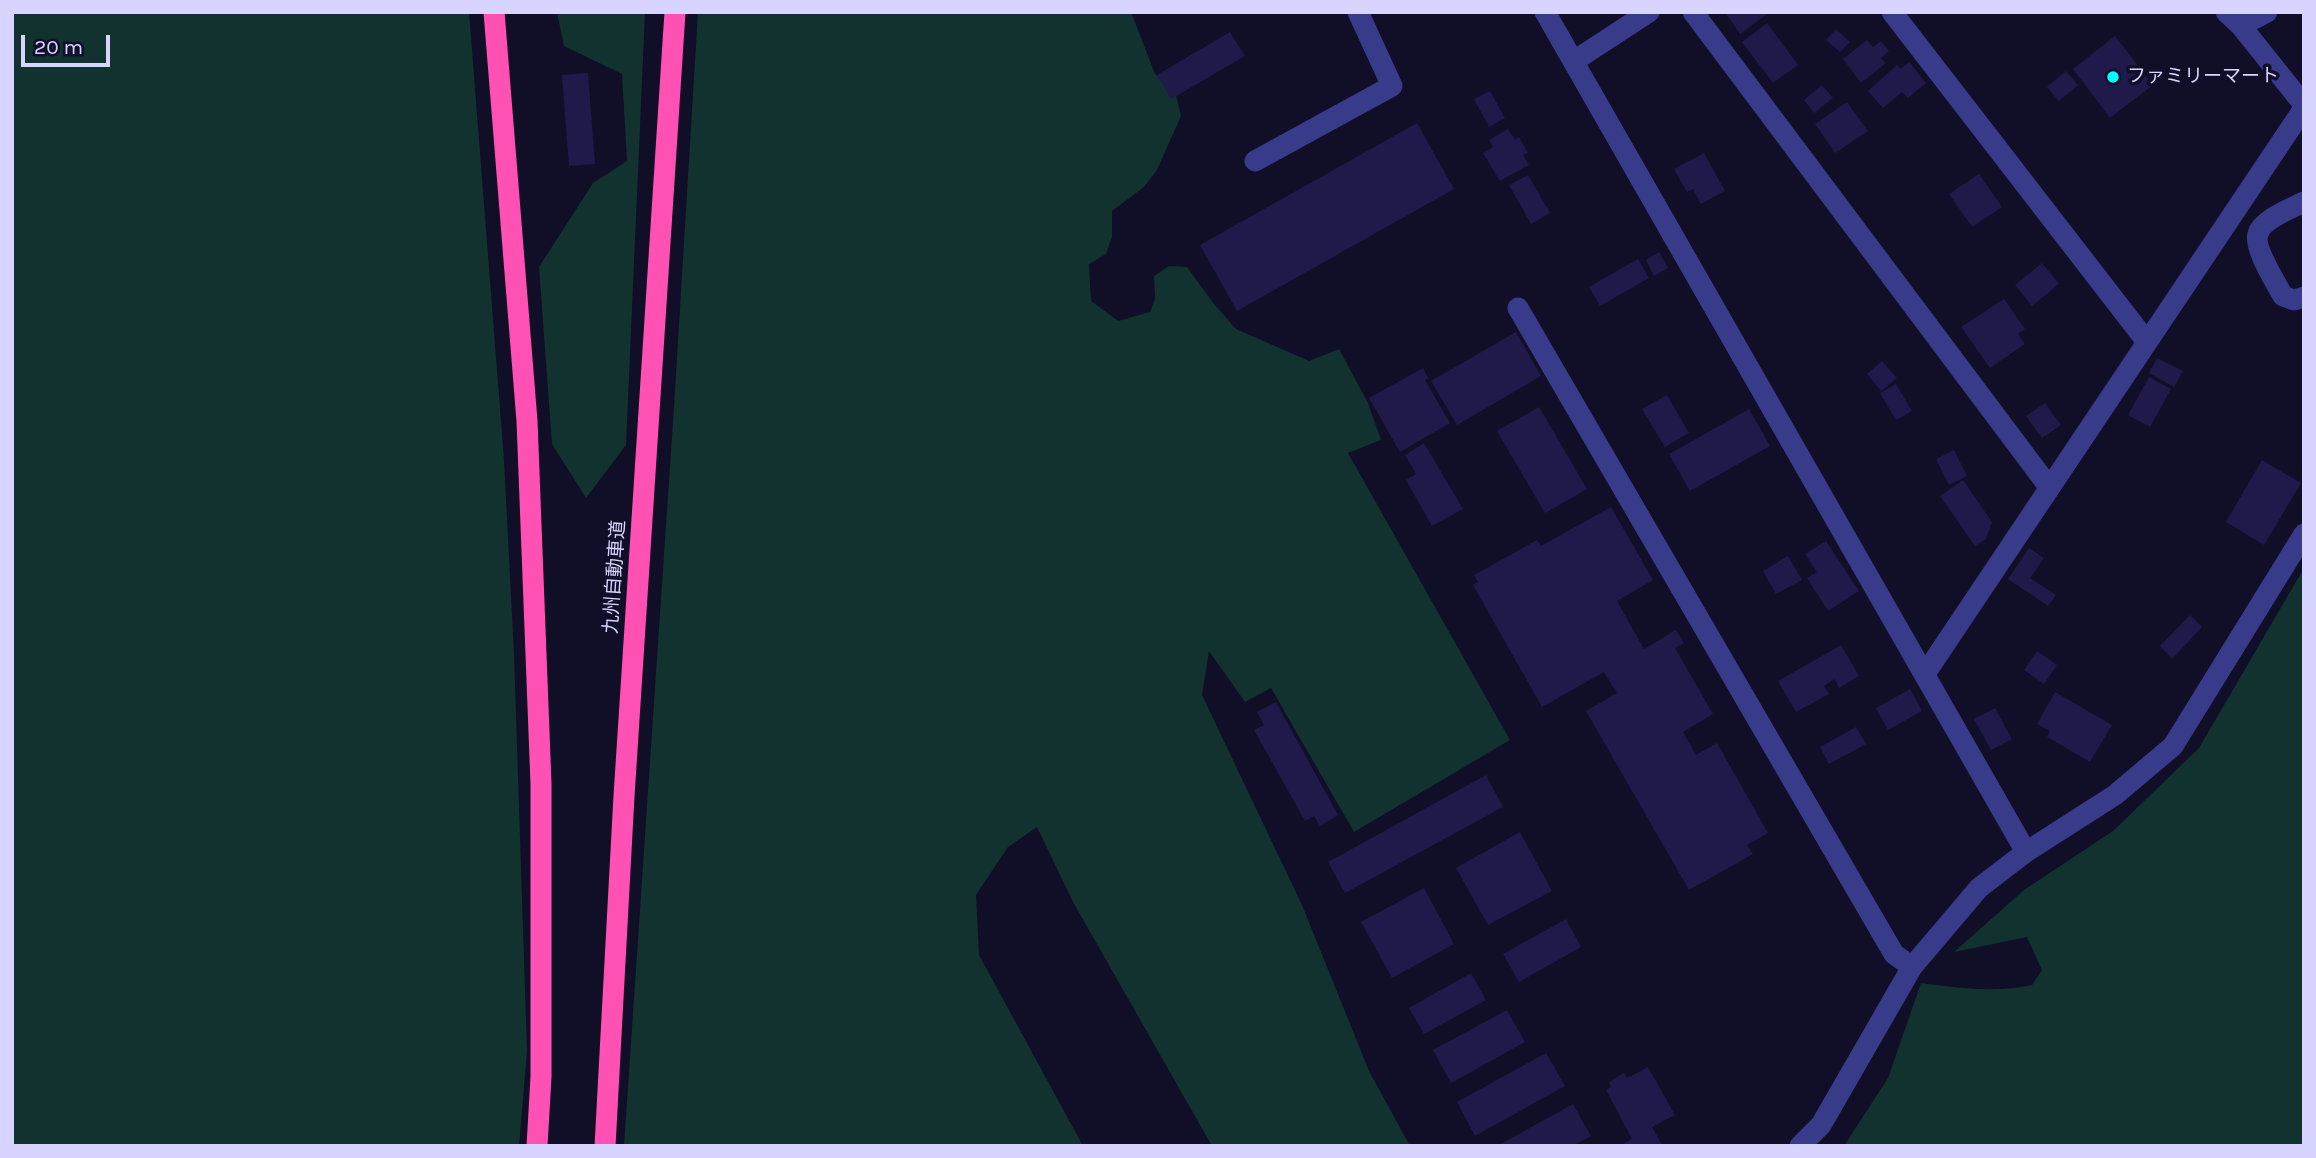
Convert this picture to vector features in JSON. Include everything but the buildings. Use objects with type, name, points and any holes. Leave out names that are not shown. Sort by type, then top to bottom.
[{"type":"highway","points":[[494,12],[527,421],[540,756],[541,1077],[537,1146]]},
{"type":"highway","name":"九州自動車道","points":[[606,1146],[624,796],[674,12]]},
{"type":"street","points":[[1255,161],[1392,86],[1357,12]]},
{"type":"street","points":[[1545,12],[2026,852]]},
{"type":"street","points":[[1574,61],[1648,12]]},
{"type":"street","points":[[1693,12],[2049,487]]},
{"type":"street","points":[[1892,12],[2147,342]]},
{"type":"street","points":[[1925,674],[2304,106],[2233,19],[2267,12]]},
{"type":"street","points":[[2304,201],[2269,221],[2257,235],[2259,248],[2283,296],[2294,300],[2304,298]]},
{"type":"street","points":[[1518,308],[1894,954],[1912,967]]},
{"type":"street","points":[[1800,1146],[1821,1125],[1912,967],[1979,888],[2026,852],[2115,795],[2173,746],[2304,534]]},
{"type":"green space","points":[[12,12],[469,12],[504,460],[514,654],[527,1051],[519,1146],[12,1146]]},
{"type":"green space","points":[[557,12],[645,12],[626,445],[586,498],[552,444],[539,267],[593,183],[627,161],[622,74],[564,46]]},
{"type":"green space","points":[[698,12],[1131,12],[1155,74],[1175,91],[1181,116],[1157,170],[1144,187],[1112,211],[1112,237],[1106,254],[1089,264],[1091,301],[1118,321],[1150,312],[1155,298],[1154,276],[1169,266],[1187,267],[1236,329],[1309,361],[1339,349],[1368,403],[1381,440],[1348,453],[1510,740],[1354,832],[1271,688],[1245,702],[1209,651],[1202,695],[1302,905],[1369,1071],[1410,1146],[1212,1146],[1073,902],[1037,827],[1008,847],[976,895],[979,955],[1083,1146],[624,1146]]},
{"type":"green space","points":[[2304,568],[2304,1146],[1844,1146],[1888,1078],[1921,983],[1991,989],[2032,985],[2042,970],[2027,937],[1954,952],[2024,890],[2113,831],[2199,748]]},
{"type":"place","name":"ファミリーマート","points":[[2113,77]]}]
